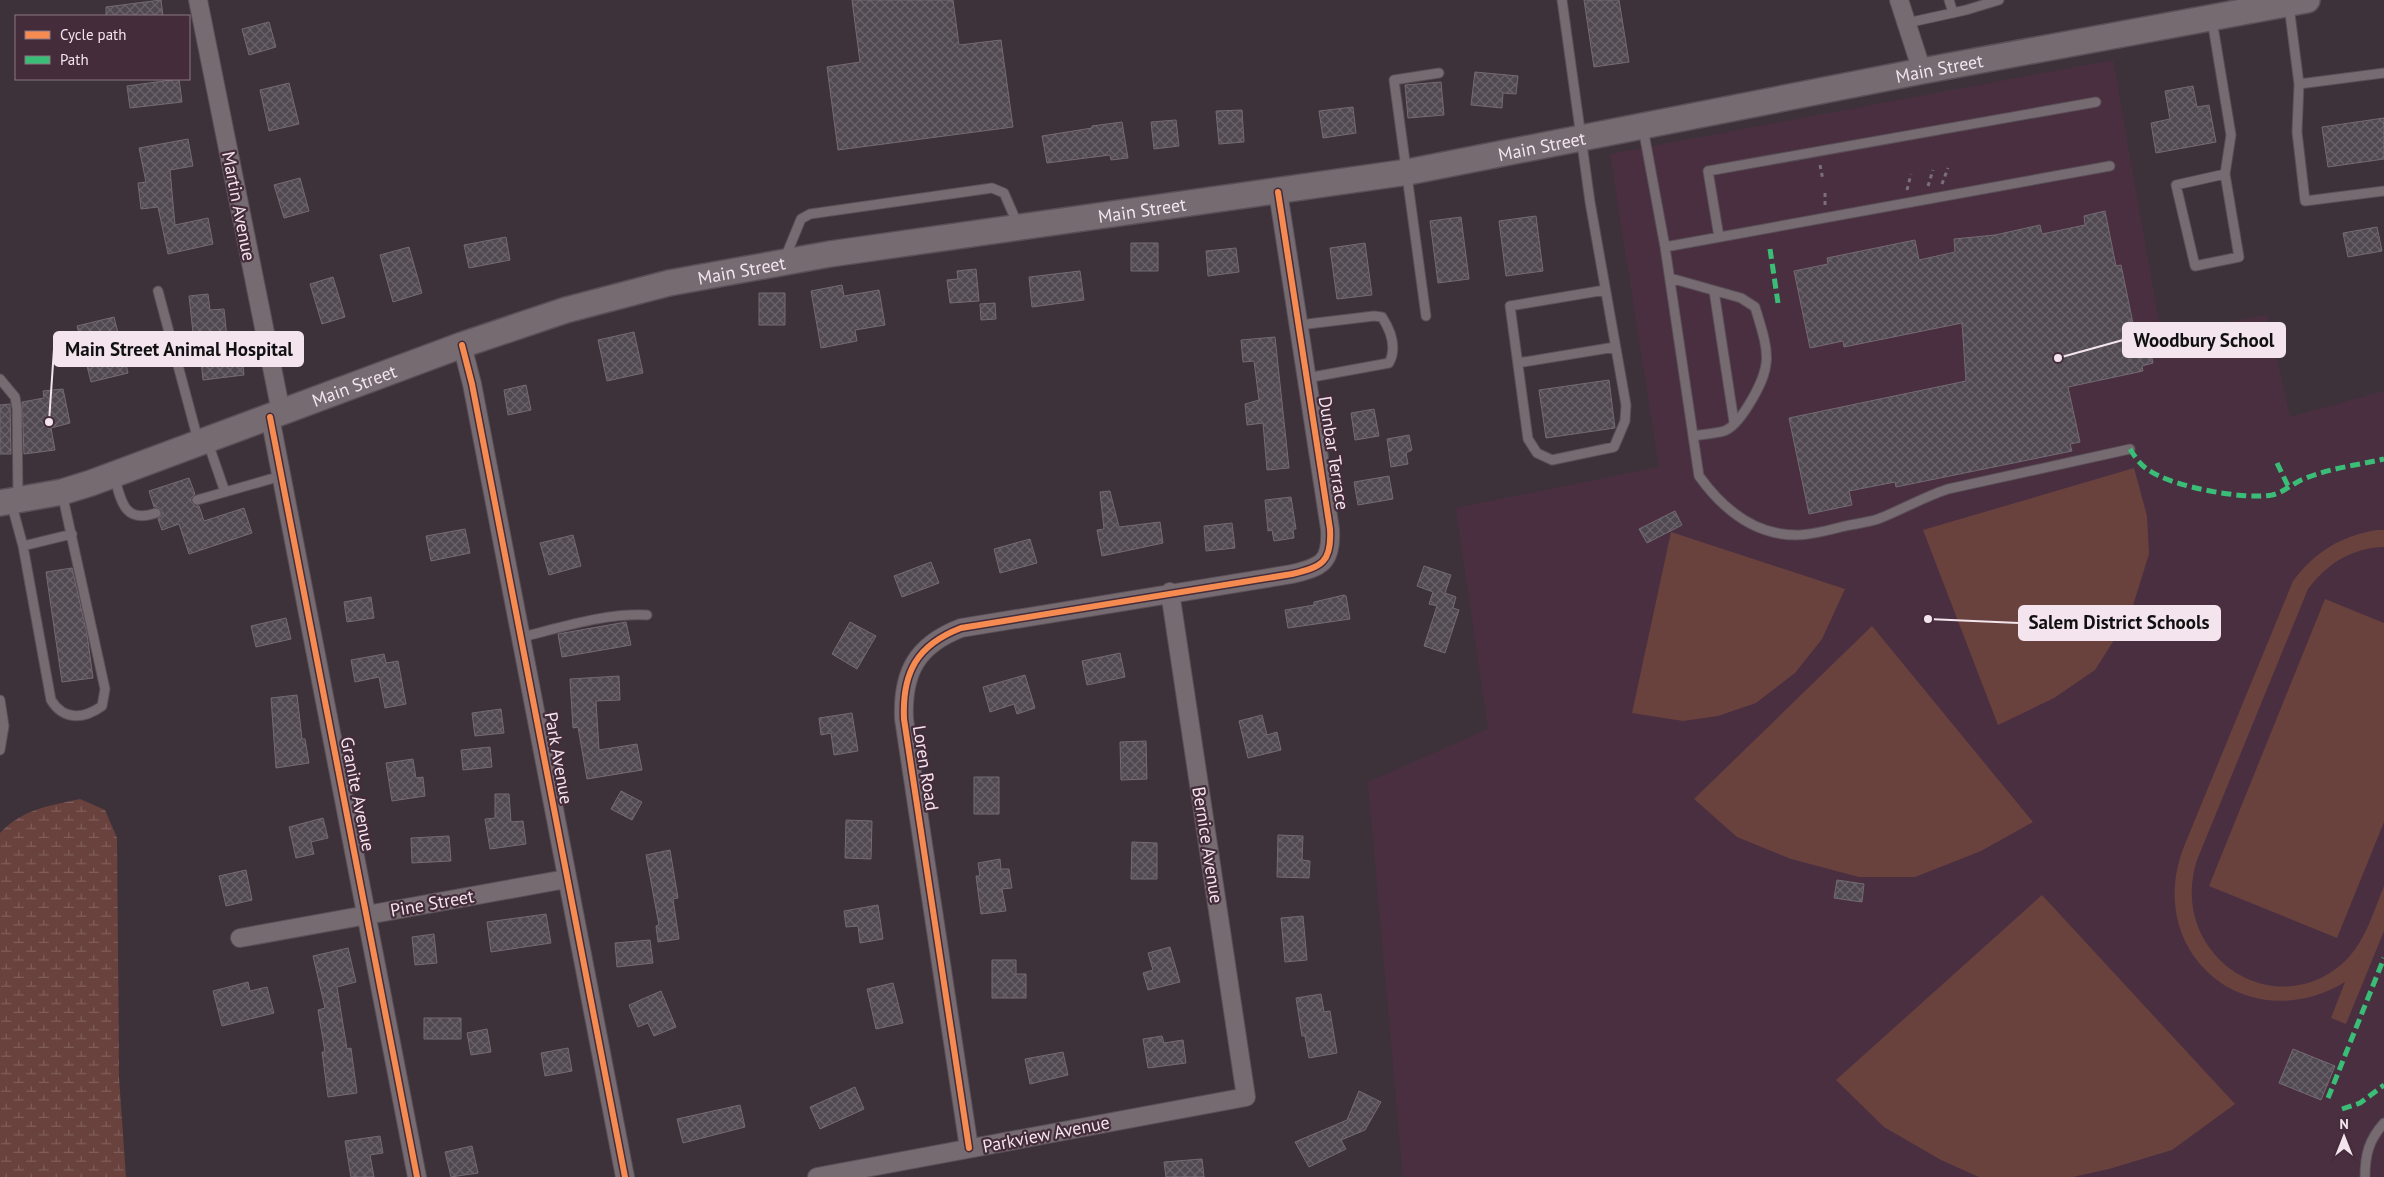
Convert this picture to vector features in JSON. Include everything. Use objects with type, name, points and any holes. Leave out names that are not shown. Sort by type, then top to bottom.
[{"type":"main road","name":"Main Street","points":[[10,502],[62,492],[114,475],[462,345],[610,298],[668,283],[784,261],[1408,172],[1922,71],[2298,2]]},
{"type":"street","name":"Martin Avenue","points":[[198,0],[275,414]]},
{"type":"street","points":[[1899,0],[1922,71]]},
{"type":"street","name":"Dunbar Terrace","points":[[1170,592],[1303,571],[1319,565],[1328,557],[1331,551],[1330,529],[1278,192]]},
{"type":"street","name":"Park Avenue","points":[[462,345],[472,384],[522,637],[566,879],[625,1177]]},
{"type":"street","name":"Granite Avenue","points":[[275,414],[281,476],[417,1177]]},
{"type":"street","name":"Bernice Avenue","points":[[1170,592],[1246,1097]]},
{"type":"street","name":"Loren Road","points":[[969,1148],[904,720],[904,690],[908,677],[914,663],[932,642],[961,628],[1170,592]]},
{"type":"street","name":"Pine Street","points":[[240,938],[566,879]]},
{"type":"street","name":"Parkview Avenue","points":[[817,1177],[1246,1097]]},
{"type":"lane","points":[[1562,0],[1605,290],[1626,405],[1621,435],[1614,447],[1552,460],[1537,454],[1528,439],[1510,306],[1605,290]]},
{"type":"lane","points":[[1949,0],[1953,13]]},
{"type":"lane","points":[[1907,23],[1999,0]]},
{"type":"lane","points":[[2298,2],[2299,84],[2297,132],[2305,201],[2384,191]]},
{"type":"lane","points":[[2212,17],[2231,135],[2225,174],[2239,257],[2195,266],[2176,185],[2225,174]]},
{"type":"lane","points":[[1426,316],[1408,172],[1394,80],[1439,73]]},
{"type":"lane","points":[[2299,84],[2384,73]]},
{"type":"lane","points":[[1719,237],[1708,171],[2096,102]]},
{"type":"lane","points":[[1643,126],[1666,247],[1699,476],[1710,491],[1737,516],[1754,526],[1773,532],[1796,535],[1818,533],[1878,519],[1924,496],[1948,489],[2130,449]]},
{"type":"lane","points":[[1666,247],[2110,166]]},
{"type":"lane","points":[[784,261],[801,219],[810,214],[992,188],[1004,193],[1019,228]]},
{"type":"lane","points":[[1670,278],[1741,298],[1755,307],[1766,346],[1767,368],[1761,385],[1742,415],[1726,430],[1693,436]]},
{"type":"lane","points":[[158,291],[203,442],[225,492]]},
{"type":"lane","points":[[1714,291],[1734,422]]},
{"type":"lane","points":[[1299,325],[1374,316],[1382,317],[1388,325],[1392,339],[1393,356],[1389,363],[1307,378]]},
{"type":"lane","points":[[1518,363],[1615,347]]},
{"type":"lane","points":[[0,379],[15,397],[17,408],[10,502],[23,546],[52,700],[57,709],[70,715],[89,715],[102,706],[105,689],[62,492]]},
{"type":"lane","points":[[114,475],[127,510],[133,516],[144,517],[156,513]]},
{"type":"lane","points":[[197,500],[281,476]]},
{"type":"lane","points":[[23,546],[72,534]]},
{"type":"lane","points":[[522,637],[608,617],[630,614],[647,615]]},
{"type":"lane","points":[[0,700],[4,726],[0,750]]},
{"type":"lane","points":[[2366,1177],[2367,1149],[2372,1137],[2384,1123]]},
{"type":"path","points":[[1941,187],[1948,168]]},
{"type":"path","points":[[1927,189],[1933,170]]},
{"type":"path","points":[[1906,193],[1911,174]]},
{"type":"path","points":[[1825,193],[1826,209]]},
{"type":"shaded area","points":[[2113,60],[2161,334],[2267,315],[2290,417],[2384,391],[2384,1177],[1403,1177],[1368,782],[1488,729],[1456,508],[1659,467],[1610,154]]},
{"type":"green space","points":[[2134,468],[2147,516],[2149,554],[2130,615],[2095,670],[2054,698],[1998,725],[1923,530]]},
{"type":"green space","points":[[2384,530],[2384,547],[2361,550],[2350,554],[2323,572],[2308,589],[2197,860],[2192,894],[2197,924],[2211,950],[2232,970],[2258,983],[2286,987],[2315,980],[2343,963],[2351,955],[2363,937],[2384,886],[2384,931],[2346,1024],[2331,1018],[2345,982],[2309,997],[2274,1001],[2241,993],[2213,977],[2192,953],[2178,923],[2175,888],[2183,849],[2293,581],[2310,562],[2329,547],[2351,536]]},
{"type":"green space","points":[[1671,532],[1845,589],[1822,639],[1795,673],[1756,703],[1718,716],[1683,721],[1632,713]]},
{"type":"green space","points":[[2325,599],[2384,623],[2384,822],[2337,938],[2209,886]]},
{"type":"green space","points":[[1872,626],[2033,822],[1981,851],[1915,877],[1859,877],[1791,859],[1737,837],[1694,799]]},
{"type":"green space","points":[[80,799],[105,810],[117,838],[119,1078],[126,1177],[0,1177],[0,833],[27,814]]},
{"type":"green space","points":[[2042,895],[2235,1104],[2172,1150],[2109,1169],[2073,1177],[1979,1177],[1941,1160],[1884,1127],[1836,1080]]},
{"type":"building","points":[[161,0],[163,15],[106,15],[106,7]]},
{"type":"building","points":[[852,0],[953,0],[959,45],[1001,40],[1013,127],[838,150],[827,67],[860,62]]},
{"type":"building","points":[[1584,0],[1619,0],[1629,62],[1594,67]]},
{"type":"building","points":[[269,22],[276,47],[249,55],[242,29]]},
{"type":"building","points":[[1475,72],[1518,76],[1516,94],[1503,93],[1502,108],[1471,105]]},
{"type":"building","points":[[179,80],[182,102],[130,108],[127,86]]},
{"type":"building","points":[[1441,82],[1444,115],[1408,118],[1405,85]]},
{"type":"building","points":[[289,83],[299,124],[269,131],[260,90]]},
{"type":"building","points":[[2193,86],[2197,107],[2209,105],[2216,142],[2156,153],[2151,123],[2170,119],[2165,91]]},
{"type":"building","points":[[1353,107],[1356,133],[1323,138],[1319,111]]},
{"type":"building","points":[[1242,110],[1244,142],[1219,144],[1216,111]]},
{"type":"building","points":[[2384,118],[2384,159],[2328,167],[2322,127]]},
{"type":"building","points":[[1176,120],[1179,146],[1154,149],[1151,122]]},
{"type":"building","points":[[1122,122],[1128,158],[1111,160],[1110,155],[1047,163],[1042,136]]},
{"type":"building","points":[[188,139],[193,166],[170,170],[175,225],[208,218],[213,244],[168,254],[158,207],[141,209],[138,183],[146,182],[139,148]]},
{"type":"building","points":[[300,178],[309,211],[284,218],[274,185]]},
{"type":"building","points":[[2105,211],[2116,266],[2121,265],[2136,338],[2147,335],[2153,363],[2142,366],[2143,371],[2068,387],[2080,442],[2070,444],[2072,451],[1896,487],[1895,482],[1849,491],[1852,505],[1809,514],[1789,418],[1966,381],[1962,323],[1844,347],[1843,341],[1810,348],[1794,271],[1828,264],[1827,258],[1915,240],[1919,260],[1955,252],[1954,239],[1995,235],[2040,225],[2042,234],[2085,225],[2084,216]]},
{"type":"building","points":[[1536,216],[1543,271],[1506,276],[1499,221]]},
{"type":"building","points":[[1461,217],[1469,279],[1438,283],[1430,221]]},
{"type":"building","points":[[2377,227],[2382,251],[2348,257],[2343,233]]},
{"type":"building","points":[[506,237],[510,260],[469,268],[464,245]]},
{"type":"building","points":[[1131,243],[1158,243],[1158,271],[1131,271]]},
{"type":"building","points":[[1365,243],[1372,295],[1337,299],[1330,248]]},
{"type":"building","points":[[409,247],[422,293],[393,302],[380,255]]},
{"type":"building","points":[[1236,248],[1239,272],[1208,276],[1206,251]]},
{"type":"building","points":[[976,269],[979,301],[950,303],[947,280],[958,279],[957,271]]},
{"type":"building","points":[[1080,271],[1084,300],[1032,307],[1029,277]]},
{"type":"building","points":[[333,277],[345,317],[322,324],[310,284]]},
{"type":"building","points":[[842,285],[844,296],[879,290],[885,325],[855,330],[857,341],[821,348],[811,291]]},
{"type":"building","points":[[759,293],[785,293],[785,325],[759,325]]},
{"type":"building","points":[[208,294],[210,310],[224,309],[227,338],[240,337],[244,375],[203,380],[199,341],[194,342],[189,296]]},
{"type":"building","points":[[995,303],[996,319],[981,320],[980,304]]},
{"type":"building","points":[[114,317],[128,373],[91,382],[77,326]]},
{"type":"building","points":[[634,332],[643,373],[607,381],[598,340]]},
{"type":"building","points":[[1275,337],[1289,468],[1267,470],[1263,423],[1247,425],[1245,404],[1259,400],[1254,361],[1243,362],[1241,340]]},
{"type":"building","points":[[1609,380],[1615,428],[1546,438],[1539,390]]},
{"type":"building","points":[[526,385],[531,410],[508,415],[504,390]]},
{"type":"building","points":[[63,389],[70,423],[51,428],[55,450],[24,454],[22,402],[44,398],[43,391]]},
{"type":"building","points":[[10,404],[11,454],[0,454],[0,405]]},
{"type":"building","points":[[1374,409],[1379,436],[1355,440],[1351,413]]},
{"type":"building","points":[[1409,435],[1412,450],[1406,453],[1408,464],[1391,467],[1387,439]]},
{"type":"building","points":[[1389,476],[1393,499],[1358,505],[1354,482]]},
{"type":"building","points":[[189,478],[195,494],[191,498],[191,502],[195,506],[199,506],[204,521],[244,508],[252,533],[189,554],[179,524],[162,530],[158,519],[162,515],[162,511],[158,507],[154,507],[149,491]]},
{"type":"building","points":[[1110,491],[1119,527],[1160,522],[1163,543],[1102,556],[1097,530],[1104,529],[1100,492]]},
{"type":"building","points":[[1291,497],[1296,529],[1293,529],[1294,538],[1274,541],[1272,530],[1268,531],[1265,500]]},
{"type":"building","points":[[1675,511],[1682,525],[1647,543],[1639,529]]},
{"type":"building","points":[[1232,523],[1235,548],[1206,551],[1204,526]]},
{"type":"building","points":[[465,529],[470,553],[431,561],[426,536]]},
{"type":"building","points":[[573,535],[581,566],[549,575],[540,543]]},
{"type":"building","points":[[1030,539],[1037,563],[1000,573],[994,549]]},
{"type":"building","points":[[931,562],[939,583],[902,597],[894,576]]},
{"type":"building","points":[[1424,566],[1451,575],[1445,593],[1456,597],[1453,608],[1459,610],[1445,653],[1424,646],[1437,606],[1429,604],[1433,592],[1417,586]]},
{"type":"building","points":[[72,568],[87,634],[93,678],[62,682],[46,572]]},
{"type":"building","points":[[1346,596],[1350,619],[1288,628],[1285,610],[1314,605],[1314,602]]},
{"type":"building","points":[[371,597],[374,618],[347,622],[344,602]]},
{"type":"building","points":[[286,618],[291,639],[256,647],[251,626]]},
{"type":"building","points":[[626,622],[631,645],[562,657],[558,634]]},
{"type":"building","points":[[850,622],[876,636],[857,669],[832,654]]},
{"type":"building","points":[[1120,653],[1125,677],[1087,685],[1082,661]]},
{"type":"building","points":[[384,654],[386,663],[398,661],[406,704],[385,708],[379,677],[355,682],[351,660]]},
{"type":"building","points":[[1025,675],[1035,708],[1017,714],[1014,704],[990,712],[983,687]]},
{"type":"building","points":[[619,676],[620,700],[596,701],[599,750],[637,744],[642,770],[587,779],[578,727],[573,728],[570,679]]},
{"type":"building","points":[[297,695],[302,739],[305,739],[309,763],[276,768],[271,698]]},
{"type":"building","points":[[501,709],[504,733],[475,736],[472,713]]},
{"type":"building","points":[[852,713],[858,751],[834,755],[831,733],[821,735],[819,718]]},
{"type":"building","points":[[1262,715],[1267,735],[1277,732],[1281,750],[1248,758],[1239,721]]},
{"type":"building","points":[[1146,741],[1147,779],[1121,780],[1120,742]]},
{"type":"building","points":[[490,747],[492,767],[463,770],[461,750]]},
{"type":"building","points":[[413,759],[416,778],[423,777],[425,796],[392,801],[386,763]]},
{"type":"building","points":[[974,777],[999,777],[999,814],[974,814]]},
{"type":"building","points":[[621,791],[642,802],[632,820],[611,809]]},
{"type":"building","points":[[495,794],[509,794],[511,822],[523,821],[526,844],[490,849],[485,819],[495,818]]},
{"type":"building","points":[[323,818],[328,838],[311,842],[314,854],[296,858],[289,827]]},
{"type":"building","points":[[846,820],[872,821],[871,859],[845,858]]},
{"type":"building","points":[[1278,835],[1303,836],[1302,860],[1310,861],[1309,878],[1277,877]]},
{"type":"building","points":[[449,836],[451,861],[412,863],[411,838]]},
{"type":"building","points":[[1132,842],[1157,843],[1157,879],[1131,879]]},
{"type":"building","points":[[670,850],[678,898],[673,899],[679,939],[658,942],[656,926],[659,925],[646,855]]},
{"type":"building","points":[[1000,859],[1001,869],[1009,869],[1012,888],[1002,889],[1006,911],[981,914],[976,876],[980,876],[978,863]]},
{"type":"building","points":[[246,870],[252,900],[226,906],[219,876]]},
{"type":"building","points":[[1837,880],[1864,884],[1862,902],[1834,898]]},
{"type":"building","points":[[878,905],[883,939],[860,943],[858,926],[846,927],[844,911]]},
{"type":"building","points":[[546,914],[551,943],[491,952],[487,922]]},
{"type":"building","points":[[1303,916],[1307,960],[1285,962],[1281,918]]},
{"type":"building","points":[[434,934],[437,963],[415,965],[412,937]]},
{"type":"building","points":[[650,940],[653,963],[617,967],[615,943]]},
{"type":"building","points":[[1170,947],[1180,982],[1148,990],[1143,973],[1153,970],[1148,953]]},
{"type":"building","points":[[348,948],[356,982],[337,987],[347,1049],[351,1048],[357,1093],[328,1097],[322,1052],[325,1052],[318,1010],[325,1008],[313,956]]},
{"type":"building","points":[[992,960],[1016,960],[1016,974],[1026,974],[1026,998],[992,998]]},
{"type":"building","points":[[248,982],[250,991],[267,987],[274,1013],[222,1026],[213,991]]},
{"type":"building","points":[[893,983],[903,1023],[876,1029],[867,989]]},
{"type":"building","points":[[661,991],[676,1027],[654,1036],[648,1023],[638,1027],[629,1005]]},
{"type":"building","points":[[1321,994],[1324,1012],[1330,1011],[1337,1053],[1309,1058],[1305,1036],[1302,1036],[1296,998]]},
{"type":"building","points":[[424,1018],[461,1018],[461,1039],[424,1039]]},
{"type":"building","points":[[487,1029],[491,1052],[471,1055],[467,1033]]},
{"type":"building","points":[[1162,1036],[1164,1043],[1183,1040],[1186,1063],[1148,1068],[1143,1039]]},
{"type":"building","points":[[568,1048],[572,1071],[545,1076],[541,1053]]},
{"type":"building","points":[[2293,1049],[2335,1066],[2321,1100],[2279,1083]]},
{"type":"building","points":[[1063,1052],[1068,1075],[1030,1084],[1025,1059]]},
{"type":"building","points":[[855,1087],[864,1109],[820,1129],[810,1107]]},
{"type":"building","points":[[1359,1091],[1381,1102],[1365,1130],[1341,1140],[1346,1149],[1309,1167],[1295,1142],[1347,1120]]},
{"type":"building","points":[[740,1105],[745,1127],[683,1143],[677,1119]]},
{"type":"building","points":[[380,1136],[383,1153],[370,1155],[374,1177],[351,1177],[345,1141]]},
{"type":"building","points":[[472,1146],[478,1173],[451,1177],[445,1152]]},
{"type":"building","points":[[1202,1159],[1204,1177],[1166,1177],[1164,1162]]},
{"type":"marked path","points":[[1770,249],[1778,303]]},
{"type":"marked path","points":[[2130,449],[2144,467],[2161,477],[2192,487],[2244,496],[2272,495],[2315,475],[2384,459]]},
{"type":"marked path","points":[[2277,463],[2289,488]]},
{"type":"marked path","points":[[2328,1098],[2384,958]]},
{"type":"marked path","points":[[2342,1109],[2360,1103],[2384,1085]]},
{"type":"cycle path","points":[[969,1148],[904,719],[904,702],[910,674],[915,662],[923,652],[933,643],[961,628],[1292,574],[1311,569],[1327,556],[1330,529],[1278,192]]},
{"type":"cycle path","points":[[462,345],[472,384],[625,1177]]},
{"type":"cycle path","points":[[270,417],[417,1177]]},
{"type":"place","name":"Woodbury School","points":[[2058,358]]},
{"type":"place","name":"Main Street Animal Hospital","points":[[49,422]]},
{"type":"place","name":"Salem District Schools","points":[[1928,619]]}]
